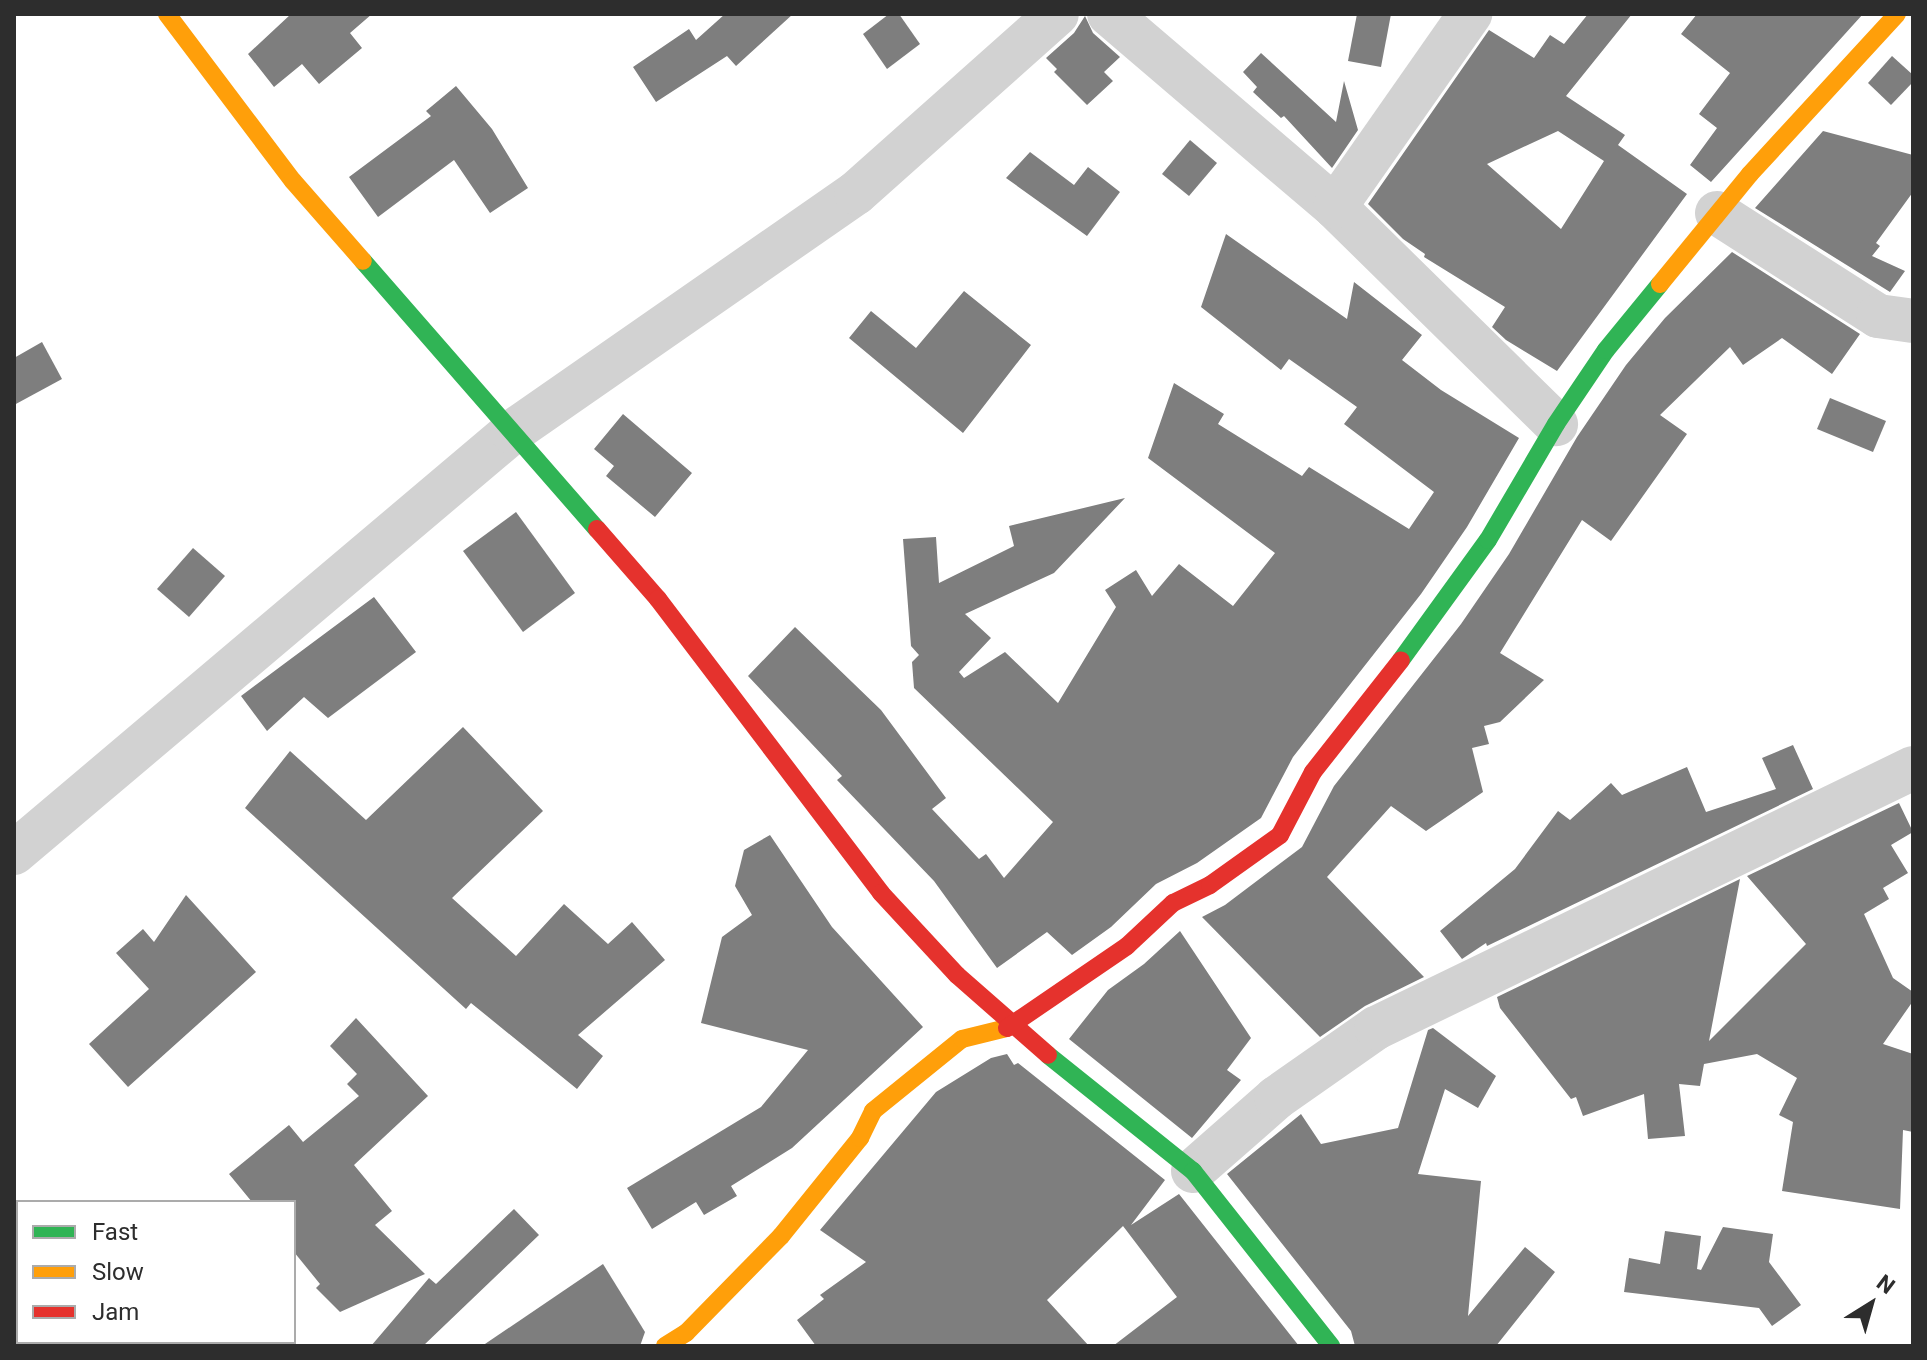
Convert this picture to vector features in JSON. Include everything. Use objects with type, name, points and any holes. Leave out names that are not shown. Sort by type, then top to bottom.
[{"type":"street","points":[[167,14],[293,181],[658,599],[881,893],[957,975],[1013,1027],[1193,1171],[1331,1346]]},
{"type":"street","points":[[14,853],[512,432],[846,201],[1057,14]]},
{"type":"street","points":[[1109,14],[1335,207],[1556,424]]},
{"type":"street","points":[[1335,207],[1470,14]]},
{"type":"street","points":[[665,1346],[686,1333],[781,1236],[860,1138],[873,1111],[962,1039],[1013,1027],[1127,946],[1173,903],[1210,885],[1280,835],[1313,772],[1441,609],[1488,540],[1556,424],[1606,350],[1717,213],[1897,14]]},
{"type":"street","points":[[1717,213],[1878,316],[1913,321]]},
{"type":"street","points":[[1193,1171],[1276,1098],[1376,1028],[1913,768]]},
{"type":"building","points":[[291,14],[372,14],[350,33],[362,48],[319,84],[302,64],[274,87],[248,54]]},
{"type":"building","points":[[725,14],[793,14],[736,66],[727,56],[656,102],[633,67],[689,29],[696,40]]},
{"type":"building","points":[[889,14],[899,14],[920,44],[887,69],[863,34]]},
{"type":"building","points":[[1357,14],[1391,14],[1381,67],[1348,61]]},
{"type":"building","points":[[1588,14],[1632,14],[1566,96],[1625,135],[1618,145],[1687,194],[1557,371],[1506,340],[1492,327],[1505,307],[1424,257],[1425,254],[1403,239],[1368,204],[1489,30],[1534,58],[1550,35],[1564,44]],"holes":[[[1558,131],[1604,161],[1561,229],[1487,164]]]},
{"type":"building","points":[[1697,14],[1863,14],[1711,182],[1690,165],[1717,128],[1699,114],[1730,73],[1681,34]]},
{"type":"building","points":[[1085,16],[1093,33],[1120,57],[1104,72],[1113,81],[1087,105],[1054,72],[1057,69],[1046,58],[1074,33]]},
{"type":"building","points":[[1261,53],[1336,122],[1344,81],[1358,130],[1332,168],[1284,116],[1281,118],[1253,92],[1257,87],[1243,72]]},
{"type":"building","points":[[1892,56],[1913,75],[1913,82],[1891,105],[1868,83]]},
{"type":"building","points":[[456,86],[492,129],[528,188],[490,213],[454,160],[378,217],[349,177],[431,116],[426,111]]},
{"type":"building","points":[[1823,131],[1913,155],[1913,192],[1876,243],[1880,246],[1872,256],[1905,271],[1890,292],[1755,208]]},
{"type":"building","points":[[1190,140],[1217,163],[1189,196],[1162,174]]},
{"type":"building","points":[[1030,152],[1074,185],[1088,167],[1120,192],[1087,236],[1006,178]]},
{"type":"building","points":[[1226,234],[1347,319],[1354,282],[1422,335],[1402,360],[1441,390],[1519,438],[1467,527],[1421,594],[1293,757],[1261,818],[1197,863],[1156,884],[1111,927],[1072,955],[1047,932],[997,968],[934,881],[837,780],[842,776],[748,676],[795,627],[881,710],[946,798],[932,809],[979,859],[986,854],[1004,878],[1053,822],[914,688],[912,662],[919,655],[911,646],[903,539],[936,537],[939,583],[1014,546],[1009,526],[1125,498],[1054,573],[965,614],[991,638],[959,672],[964,678],[1005,652],[1058,703],[1116,607],[1105,590],[1136,570],[1152,596],[1179,564],[1233,606],[1275,553],[1148,458],[1174,383],[1224,414],[1218,424],[1302,476],[1309,467],[1409,529],[1434,492],[1344,424],[1357,407],[1289,359],[1281,370],[1201,307]]},
{"type":"building","points":[[1732,252],[1860,334],[1832,374],[1782,338],[1743,365],[1730,347],[1660,415],[1687,434],[1611,541],[1582,520],[1500,653],[1544,680],[1500,722],[1484,726],[1489,744],[1472,748],[1483,792],[1426,831],[1391,806],[1327,877],[1424,977],[1365,1006],[1320,1037],[1202,917],[1225,905],[1302,847],[1334,786],[1461,624],[1509,554],[1577,437],[1626,365],[1665,318]]},
{"type":"building","points":[[964,291],[1031,345],[963,433],[849,338],[871,311],[916,348]]},
{"type":"building","points":[[42,342],[62,379],[14,405],[14,358]]},
{"type":"building","points":[[1830,398],[1886,421],[1873,452],[1817,429]]},
{"type":"building","points":[[623,414],[692,473],[655,517],[606,476],[614,466],[594,449]]},
{"type":"building","points":[[516,512],[575,593],[523,632],[463,551]]},
{"type":"building","points":[[193,548],[225,576],[189,617],[157,589]]},
{"type":"building","points":[[374,597],[416,652],[328,718],[304,697],[267,731],[241,696]]},
{"type":"building","points":[[463,727],[543,811],[452,898],[516,956],[564,904],[608,944],[632,922],[665,960],[578,1035],[603,1056],[577,1089],[471,1003],[466,1009],[245,808],[290,751],[366,820]]},
{"type":"building","points":[[1793,745],[1813,789],[1487,946],[1486,943],[1462,959],[1440,931],[1515,869],[1558,811],[1570,820],[1611,783],[1622,795],[1687,767],[1706,812],[1776,789],[1762,758]]},
{"type":"building","points":[[1899,803],[1913,832],[1891,845],[1908,873],[1883,888],[1889,899],[1864,914],[1893,978],[1913,992],[1913,1001],[1883,1044],[1913,1054],[1913,1132],[1903,1130],[1900,1209],[1782,1191],[1793,1122],[1779,1115],[1797,1078],[1757,1054],[1704,1064],[1700,1086],[1679,1084],[1685,1136],[1648,1139],[1644,1094],[1583,1116],[1576,1097],[1571,1099],[1500,1008],[1497,997],[1740,879],[1709,1041],[1806,944],[1747,876]]},
{"type":"building","points":[[770,835],[832,927],[923,1027],[792,1148],[731,1186],[737,1196],[704,1215],[696,1202],[652,1229],[627,1188],[761,1107],[808,1050],[701,1023],[722,937],[752,915],[735,886],[744,850]]},
{"type":"building","points":[[186,895],[256,972],[128,1087],[89,1044],[149,989],[116,953],[143,929],[154,942]]},
{"type":"building","points":[[1180,931],[1251,1038],[1227,1070],[1241,1080],[1192,1138],[1069,1039],[1108,990],[1144,964]]},
{"type":"building","points":[[356,1018],[428,1096],[354,1165],[392,1211],[375,1225],[425,1274],[340,1312],[316,1288],[320,1284],[296,1254],[296,1200],[250,1200],[229,1174],[289,1125],[303,1142],[359,1096],[347,1084],[357,1074],[330,1046]]},
{"type":"building","points":[[1433,1028],[1496,1076],[1478,1108],[1445,1089],[1418,1174],[1481,1181],[1468,1316],[1525,1247],[1555,1272],[1496,1346],[1355,1346],[1351,1331],[1227,1174],[1301,1114],[1321,1144],[1398,1128],[1428,1030]]},
{"type":"building","points":[[1007,1054],[1014,1065],[1018,1063],[1165,1180],[1131,1225],[1179,1194],[1299,1346],[1113,1346],[1177,1297],[1123,1226],[1047,1300],[1089,1346],[816,1346],[797,1320],[824,1299],[820,1295],[866,1262],[820,1230],[936,1092],[991,1058]]},
{"type":"building","points":[[514,1209],[539,1235],[423,1346],[371,1346],[429,1278],[436,1284]]},
{"type":"building","points":[[1723,1227],[1773,1234],[1769,1262],[1801,1305],[1772,1326],[1759,1308],[1624,1292],[1629,1258],[1660,1264],[1665,1231],[1701,1236],[1697,1269],[1701,1270]]},
{"type":"building","points":[[603,1264],[645,1332],[640,1346],[482,1346]]},
{"type":"traffic: fast","points":[[363,261],[597,529]]},
{"type":"traffic: fast","points":[[1401,660],[1488,540],[1556,424],[1606,350],[1660,284]]},
{"type":"traffic: fast","points":[[1048,1055],[1193,1171],[1331,1346]]},
{"type":"traffic: slow","points":[[167,14],[293,181],[363,261]]},
{"type":"traffic: slow","points":[[1660,284],[1750,174],[1897,14]]},
{"type":"traffic: slow","points":[[665,1346],[686,1333],[781,1236],[860,1138],[873,1111],[962,1039],[1007,1028]]},
{"type":"traffic: jam","points":[[597,529],[658,599],[881,893],[957,975],[1048,1055]]},
{"type":"traffic: jam","points":[[1007,1028],[1127,946],[1173,903],[1210,885],[1280,835],[1313,772],[1401,660]]}]
